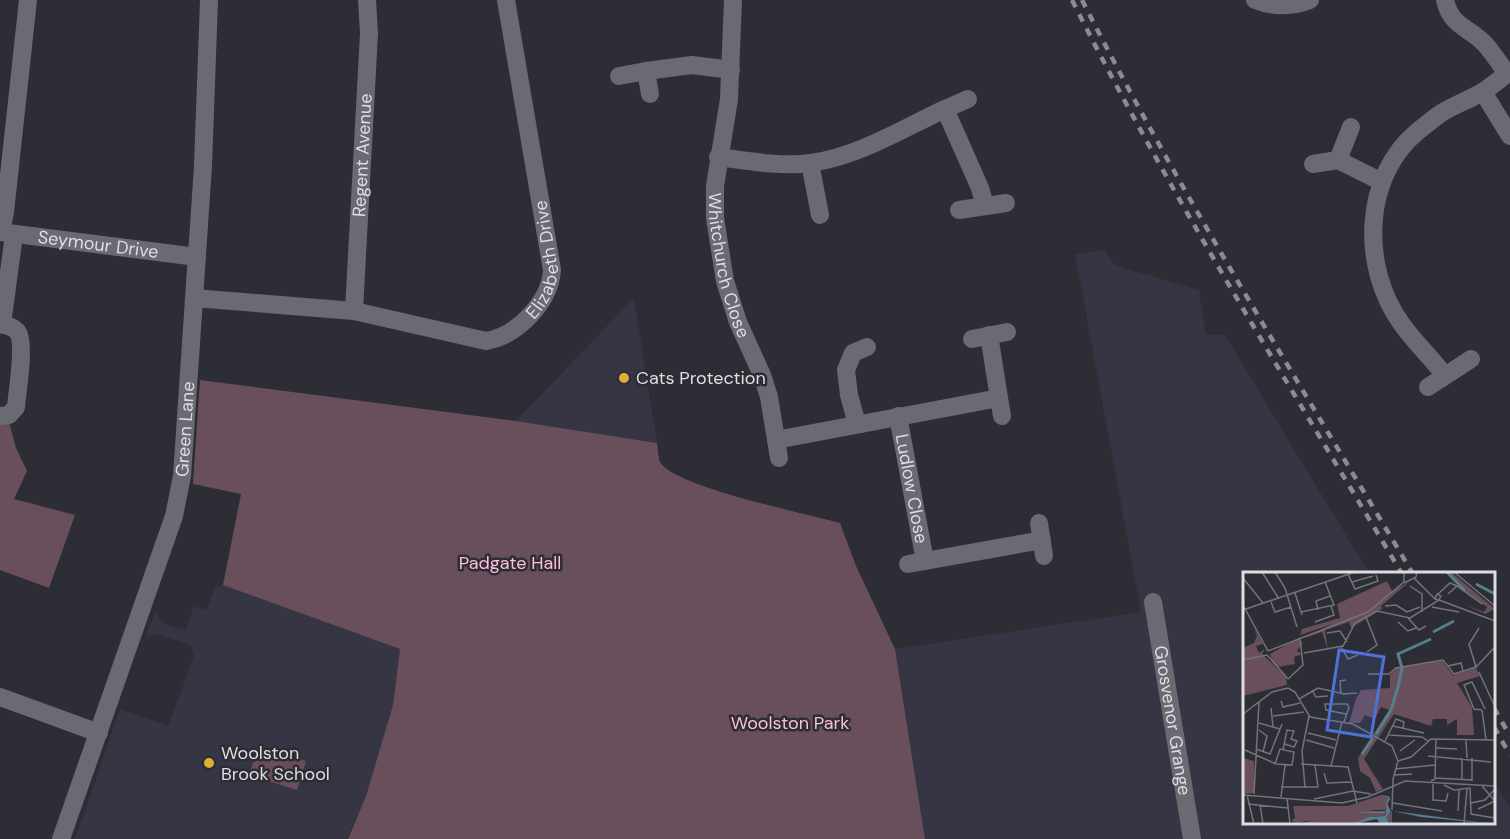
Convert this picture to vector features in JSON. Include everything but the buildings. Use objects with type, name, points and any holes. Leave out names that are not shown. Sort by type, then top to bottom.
[{"type":"street","points":[[0,416],[9,415],[16,407],[21,344],[17,332],[1,324],[5,212],[28,0]]},
{"type":"street","name":"Green Lane","points":[[61,839],[174,516],[182,476],[203,166],[209,0]]},
{"type":"street","name":"Regent Avenue","points":[[354,311],[369,33],[367,0]]},
{"type":"street","name":"Elizabeth Drive","points":[[195,298],[354,311],[486,341],[509,334],[541,303],[551,282],[552,270],[506,0]]},
{"type":"street","name":"Whitchurch Close","points":[[733,0],[729,99],[718,157],[715,218],[725,281],[738,322],[762,375],[769,397],[777,449]]},
{"type":"street","points":[[1256,0],[1268,6],[1302,3],[1310,0]]},
{"type":"street","points":[[1444,376],[1401,323],[1386,298],[1377,269],[1373,244],[1374,211],[1382,182],[1399,153],[1415,134],[1442,112],[1483,92],[1509,73],[1484,42],[1457,24],[1447,9],[1445,0]]},
{"type":"street","points":[[619,75],[692,65],[731,70]]},
{"type":"street","points":[[646,71],[650,94]]},
{"type":"street","points":[[1483,92],[1510,136]]},
{"type":"street","points":[[718,157],[760,163],[810,163],[866,147],[968,99]]},
{"type":"street","points":[[945,109],[980,188],[985,206]]},
{"type":"street","points":[[1338,160],[1351,127]]},
{"type":"street","points":[[1313,164],[1338,160],[1382,182]]},
{"type":"street","points":[[810,163],[820,215]]},
{"type":"street","points":[[959,210],[1006,203]]},
{"type":"street","name":"Seymour Drive","points":[[5,233],[196,257]]},
{"type":"street","name":"Ludlow Close","points":[[777,449],[857,424],[898,416],[1000,407],[989,335]]},
{"type":"street","points":[[857,424],[849,394],[846,370],[853,353],[867,347]]},
{"type":"street","points":[[1428,387],[1471,359]]},
{"type":"street","name":"Ludlow Close","points":[[898,416],[916,562],[1042,540]]},
{"type":"street","name":"Grosvenor Grange","points":[[1153,602],[1192,839]]},
{"type":"street","points":[[0,697],[99,733]]},
{"type":"shaded area","points":[[1105,250],[1114,265],[1199,290],[1206,334],[1225,335],[1368,572],[1243,572],[1243,824],[1495,824],[1495,782],[1510,808],[1510,839],[925,839],[895,649],[1141,612],[1075,254]]},
{"type":"shaded area","points":[[634,298],[657,443],[516,421]]},
{"type":"shaded area","points":[[223,585],[400,649],[393,705],[366,796],[347,839],[75,839],[120,709],[168,726],[194,656],[191,645],[160,635],[152,635],[145,639],[155,611],[162,623],[186,630],[194,606],[207,610],[214,588]]},
{"type":"green space","points":[[200,380],[516,421],[657,443],[660,462],[670,471],[690,481],[743,498],[840,523],[856,566],[895,649],[925,839],[348,839],[366,796],[393,705],[400,649],[223,585],[241,494],[193,484]]},
{"type":"green space","points":[[0,422],[9,422],[16,448],[27,471],[14,499],[75,515],[49,588],[0,570]]},
{"type":"green space","points":[[258,747],[306,761],[297,790],[249,775]]},
{"type":"railway","points":[[1072,0],[1190,218],[1401,572]]},
{"type":"railway","points":[[1082,0],[1201,218],[1412,572]]},
{"type":"railway","points":[[1495,710],[1510,736]]},
{"type":"railway","points":[[1495,729],[1510,755]]},
{"type":"place","name":"Cats Protection","points":[[624,378]]},
{"type":"place","name":"Woolston Brook School","points":[[209,763]]},
{"type":"park label","name":"Padgate Hall","points":[[510,563]]},
{"type":"park label","name":"Woolston Park","points":[[790,723]]}]
